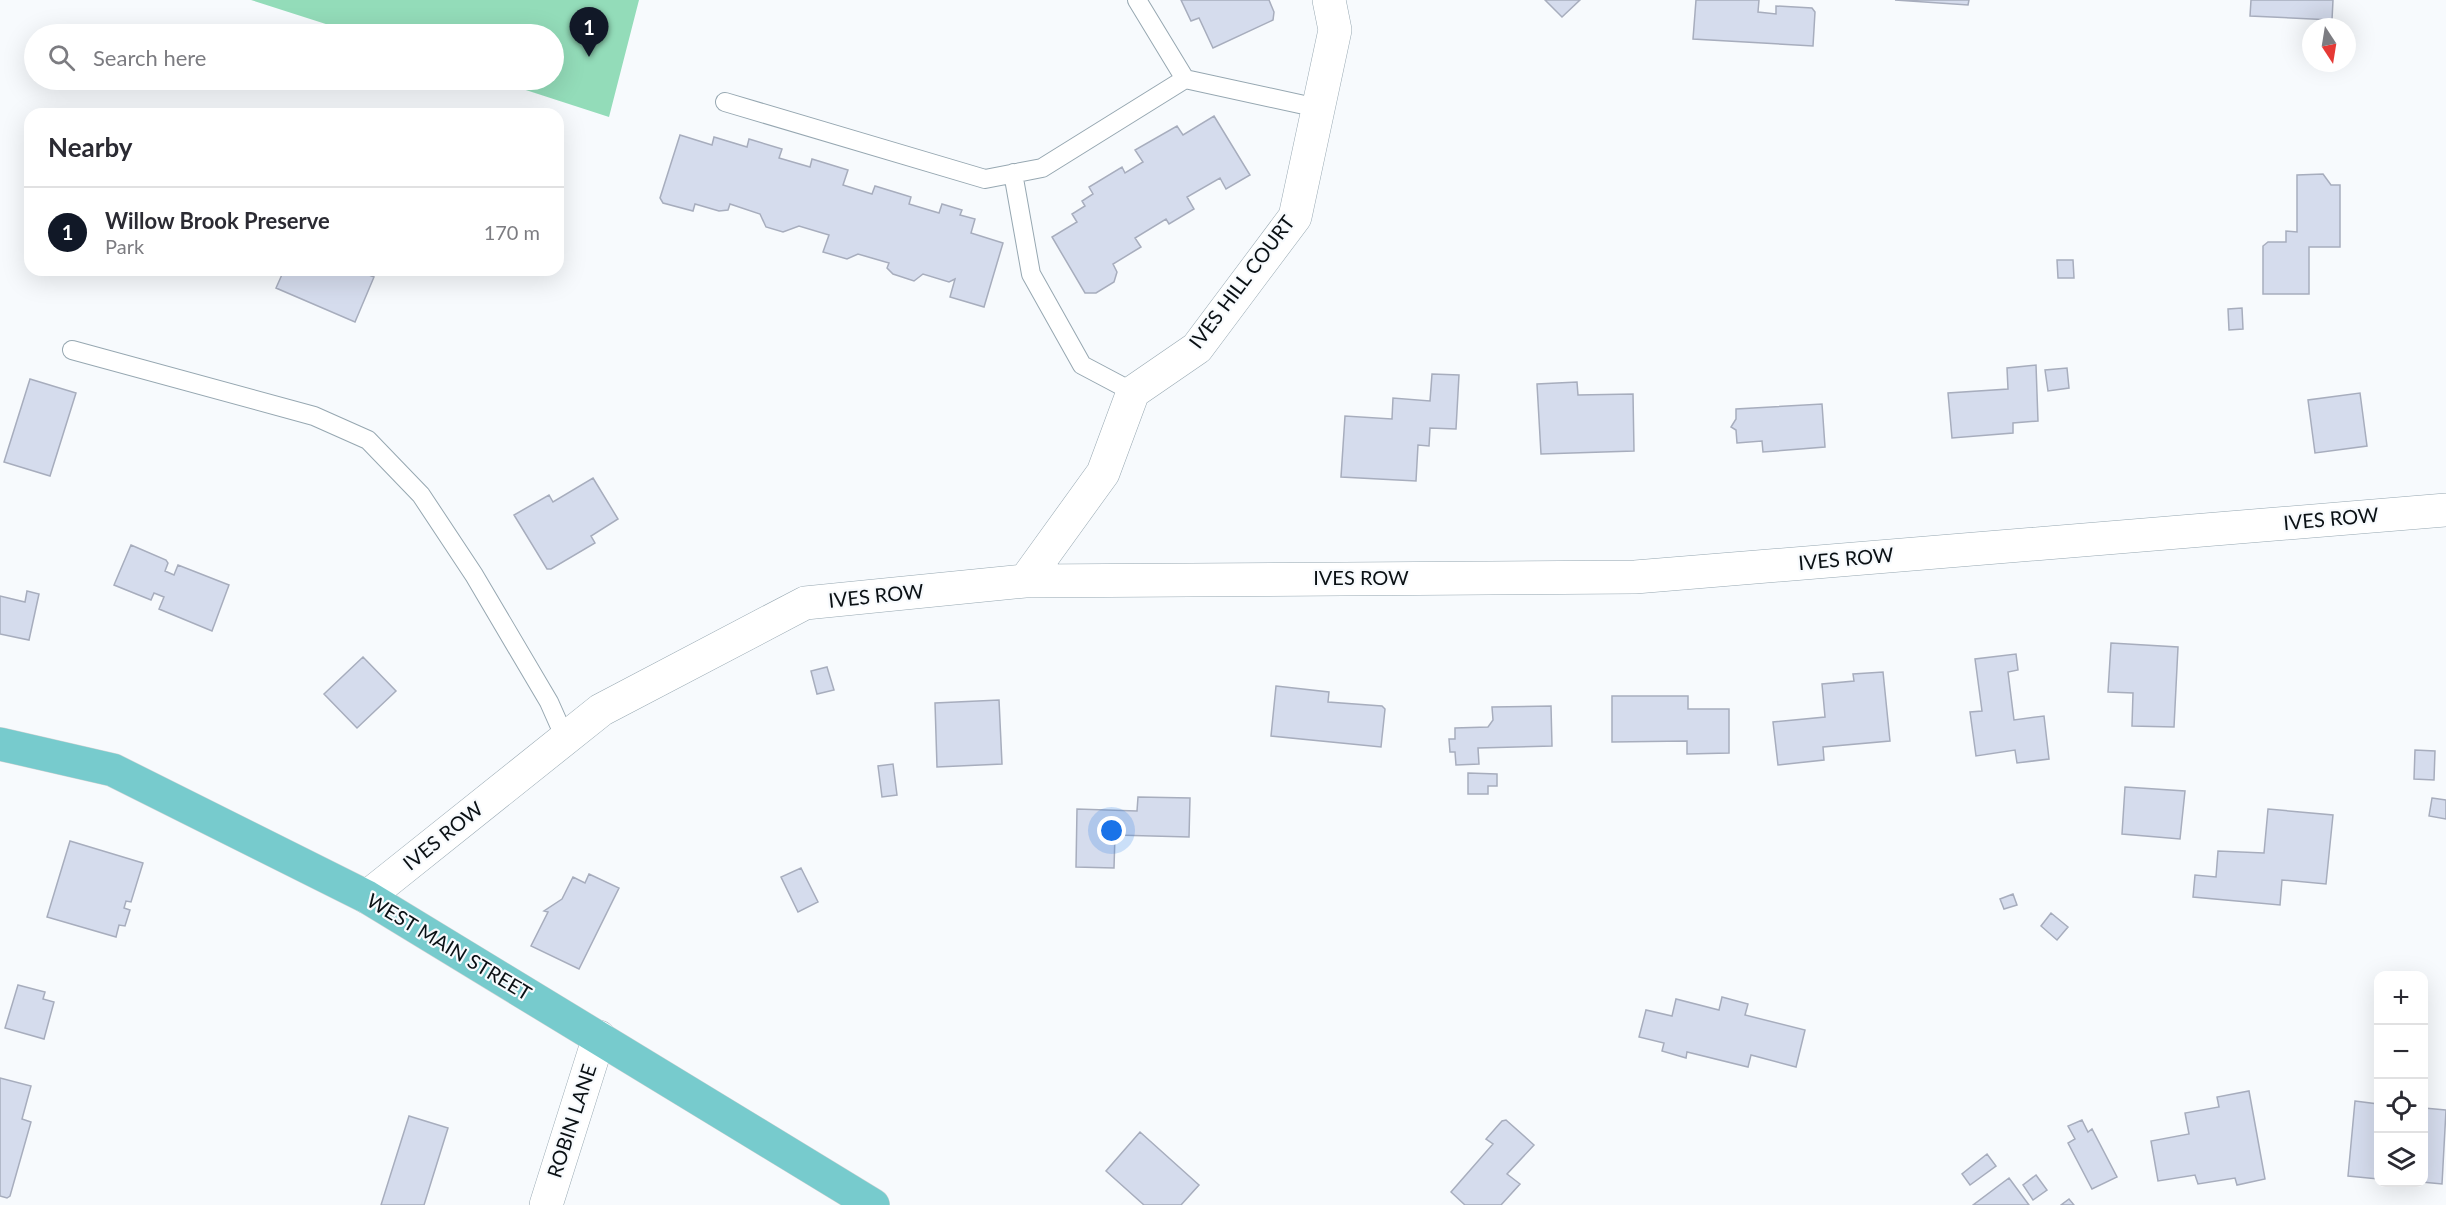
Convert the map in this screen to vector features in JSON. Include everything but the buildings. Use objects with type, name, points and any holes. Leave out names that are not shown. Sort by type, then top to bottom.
[{"type":"main road","name":"WEST MAIN STREET","points":[[0,744],[112,770],[367,897],[873,1205]]},
{"type":"street","name":"IVES HILL COURT","points":[[1133,392],[1197,348],[1294,217],[1335,30],[1329,0]]},
{"type":"street","points":[[1026,580],[1103,473],[1133,392]]},
{"type":"street","name":"IVES ROW","points":[[367,897],[601,710],[805,603],[1026,580],[1635,577],[2446,510]]},
{"type":"street","name":"ROBIN LANE","points":[[546,1205],[599,1037]]},
{"type":"lane","points":[[1137,0],[1185,79]]},
{"type":"lane","points":[[725,102],[985,179],[1042,168],[1185,79],[1318,108]]},
{"type":"lane","points":[[1013,173],[1030,274],[1082,365],[1133,392]]},
{"type":"lane","points":[[72,350],[314,416],[368,440],[421,495],[462,557],[549,702],[565,738]]},
{"type":"green space","points":[[251,0],[639,0],[609,117],[526,90],[564,90],[564,24],[326,24]]},
{"type":"place","name":"Willow Brook Preserve","points":[[589,57]]}]
